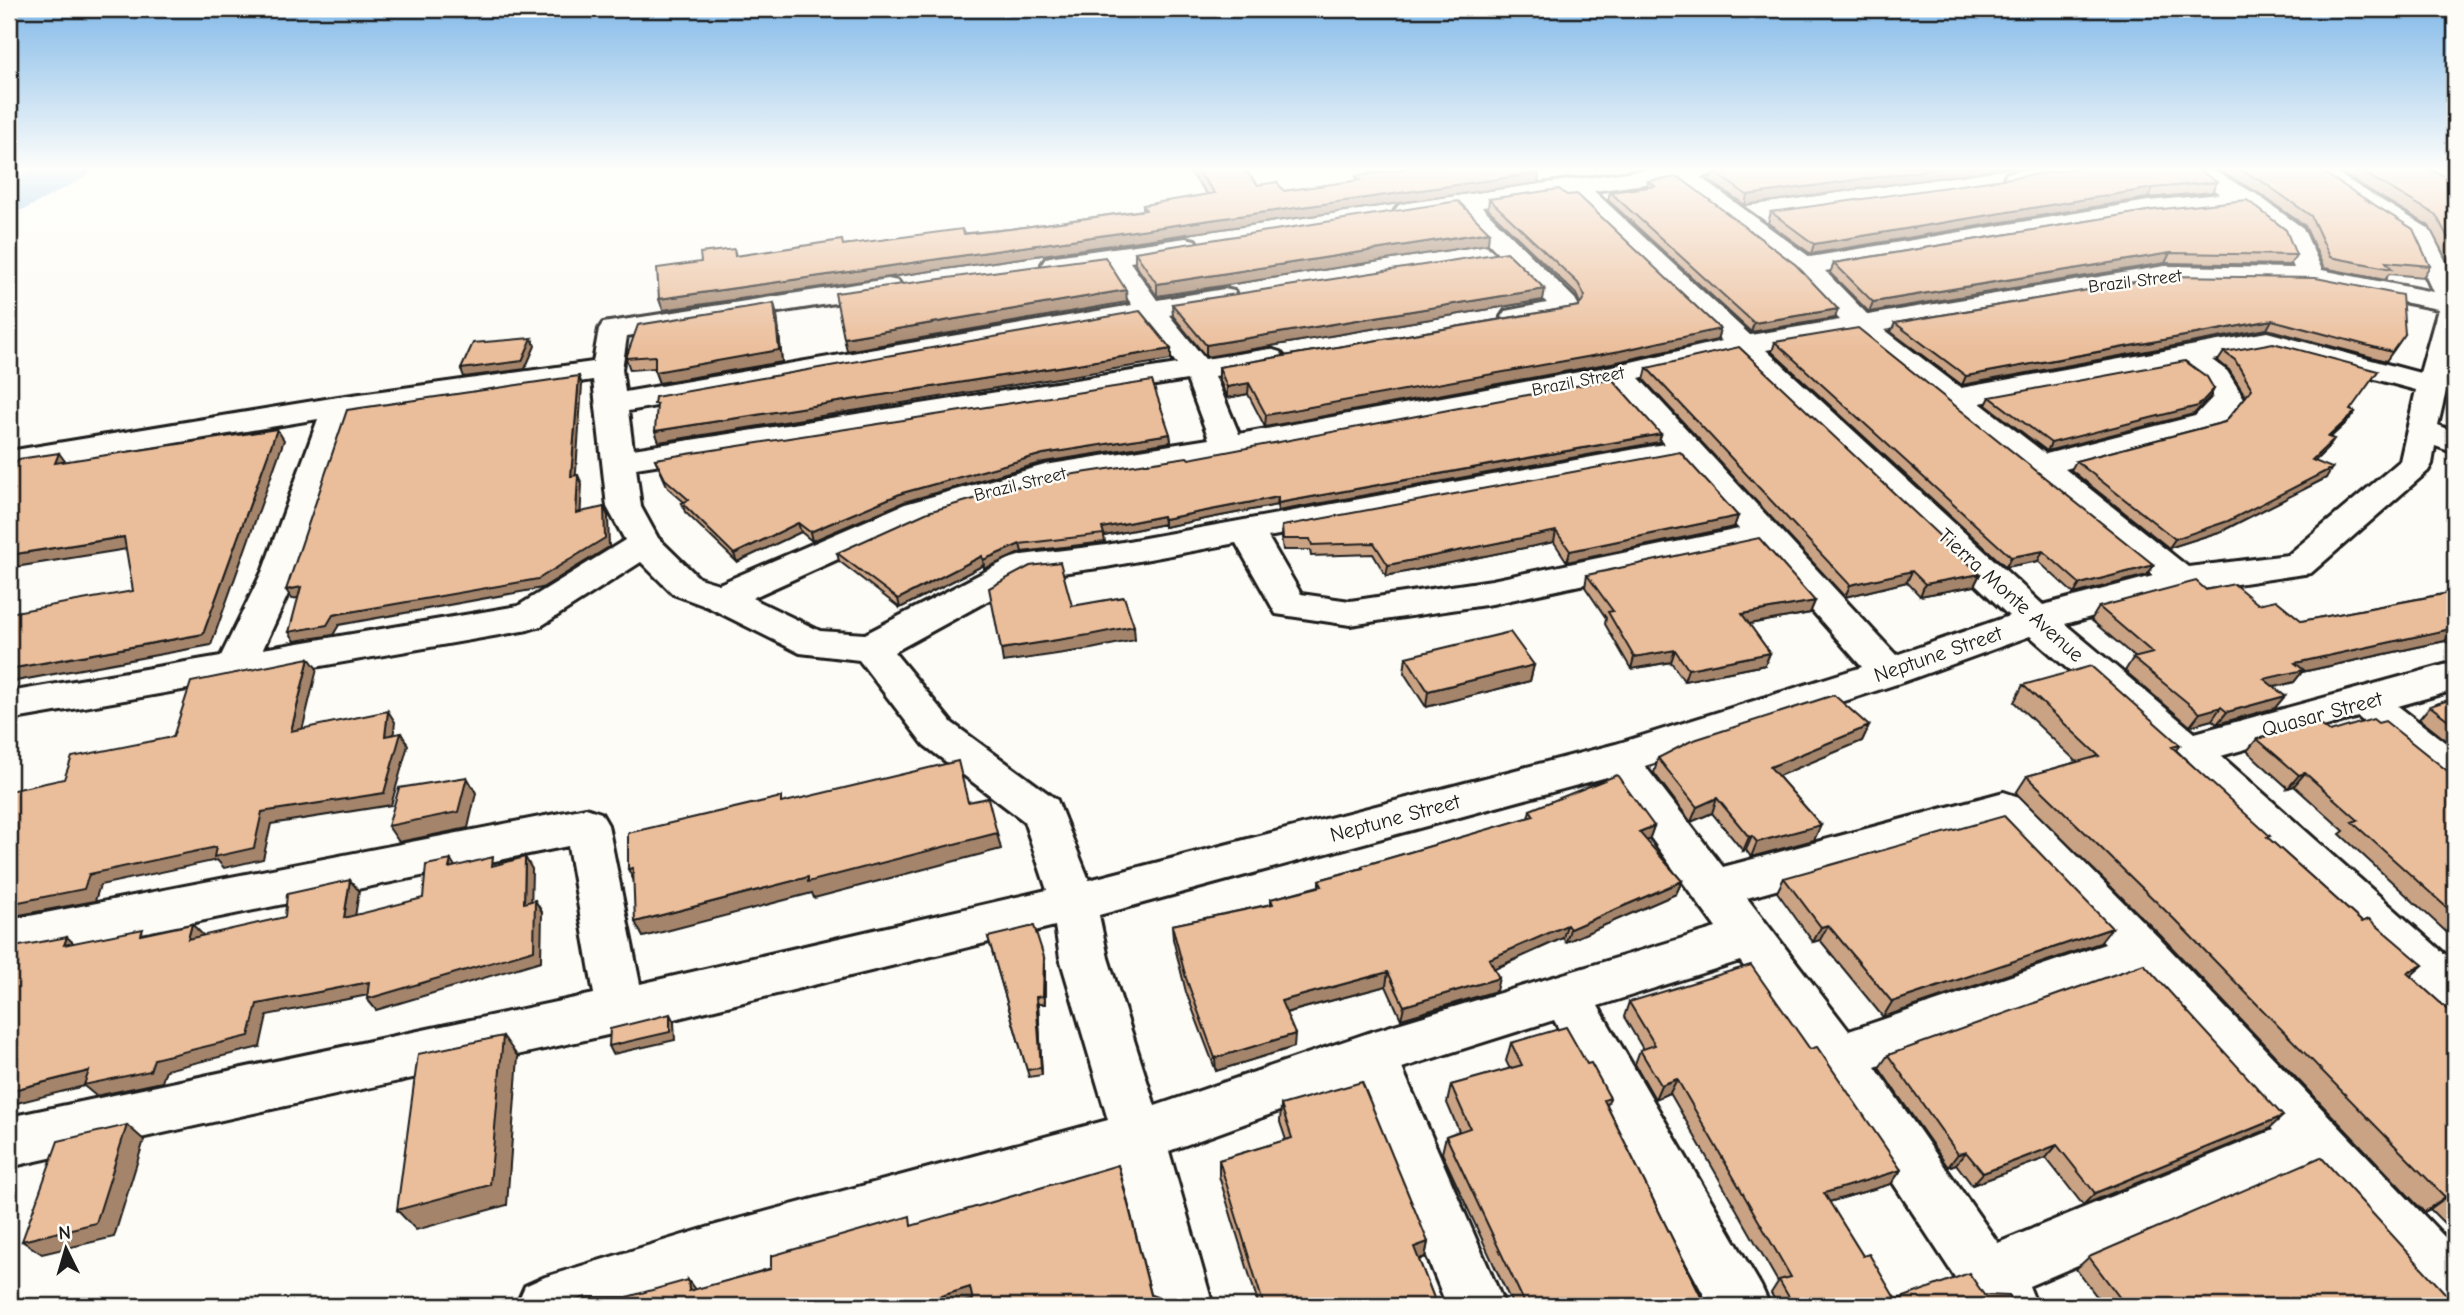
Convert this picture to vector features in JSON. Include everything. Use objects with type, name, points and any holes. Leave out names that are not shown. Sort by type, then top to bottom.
[{"type":"street","points":[[1490,228],[1564,302],[1566,308],[1491,321]]},
{"type":"street","name":"Tierra Monte Avenue","points":[[1618,228],[1740,346],[2036,620],[2188,750],[2455,993]]},
{"type":"street","points":[[1753,228],[1805,266],[1860,325],[2040,465],[2181,580]]},
{"type":"street","points":[[1805,266],[2031,228]]},
{"type":"street","points":[[2286,228],[2294,234],[2311,276]]},
{"type":"street","points":[[2410,228],[2419,234],[2453,313]]},
{"type":"street","points":[[1034,267],[1208,242]]},
{"type":"street","points":[[1472,258],[1513,251]]},
{"type":"street","points":[[1114,257],[1149,309],[1198,370],[1228,446]]},
{"type":"street","name":"Brazil Street","points":[[721,598],[917,511],[1045,475],[1228,446],[1618,374],[1740,346],[2165,274],[2311,276],[2453,313]]},
{"type":"street","points":[[611,367],[912,283]]},
{"type":"street","points":[[9,468],[13,460],[338,406],[611,367],[1149,309],[1256,292]]},
{"type":"street","name":"Neptune Street","points":[[9,1142],[621,1010],[1074,903],[1617,759],[1889,672],[2036,620],[2181,580],[2298,565],[2416,464],[2421,429],[2453,313]]},
{"type":"street","points":[[1952,399],[2184,354],[2267,341],[2432,385]]},
{"type":"street","points":[[2040,465],[2206,423],[2229,398],[2216,377],[2184,354]]},
{"type":"street","points":[[618,461],[1292,355]]},
{"type":"street","points":[[611,367],[624,507],[644,544],[686,586],[721,598],[813,644],[870,648],[1022,567],[1106,556],[1687,450]]},
{"type":"street","points":[[1618,374],[1889,672]]},
{"type":"street","points":[[235,667],[281,570],[338,406]]},
{"type":"street","points":[[2421,429],[2455,443]]},
{"type":"street","points":[[1246,530],[1289,605],[1350,613],[1492,592],[1763,535]]},
{"type":"street","points":[[9,706],[528,617],[644,544]]},
{"type":"street","points":[[870,648],[939,734],[1042,812],[1074,903],[1084,958],[1139,1137],[1184,1306]]},
{"type":"street","name":"Quasar Street","points":[[2188,750],[2455,676]]},
{"type":"street","points":[[2367,702],[2455,773]]},
{"type":"street","points":[[1617,759],[1716,888],[1839,1057],[1997,1291],[2314,1138]]},
{"type":"street","points":[[1716,888],[2004,809],[2142,952],[2455,1289]]},
{"type":"street","points":[[9,940],[586,825],[621,1010]]},
{"type":"street","points":[[545,1306],[716,1253],[1139,1137],[1371,1055],[1752,937]]},
{"type":"street","points":[[1839,1057],[2142,952]]},
{"type":"street","points":[[1566,996],[1741,1306]]},
{"type":"street","points":[[1371,1055],[1476,1306]]},
{"type":"building","points":[[1152,228],[659,299],[657,268],[701,262],[700,253],[734,249],[735,256],[842,240],[843,245],[962,229],[964,234],[1010,229]]},
{"type":"building","points":[[1285,228],[1485,228],[1489,232],[1157,284],[1135,252]]},
{"type":"building","points":[[1520,228],[1613,228],[1720,329],[1620,351],[1266,415],[1249,383],[1227,387],[1219,367],[1579,306],[1585,296],[1578,283]]},
{"type":"building","points":[[1650,228],[1747,228],[1796,265],[1838,309],[1754,323]]},
{"type":"building","points":[[1793,228],[1909,228],[1814,244]]},
{"type":"building","points":[[2042,228],[2284,228],[2296,255],[2170,253],[1873,302],[1834,263]]},
{"type":"building","points":[[2317,228],[2412,228],[2430,266],[2386,262],[2392,269],[2330,257]]},
{"type":"building","points":[[2443,228],[2455,228],[2455,251]]},
{"type":"building","points":[[1507,252],[1545,289],[1206,345],[1172,304]]},
{"type":"building","points":[[1105,257],[1126,290],[844,338],[835,293]]},
{"type":"building","points":[[2170,276],[2316,278],[2402,295],[2405,334],[2392,352],[2272,320],[1966,376],[1895,323]]},
{"type":"building","points":[[774,303],[779,350],[655,372],[655,356],[626,358],[638,325]]},
{"type":"building","points":[[1140,311],[1171,349],[655,431],[655,397]]},
{"type":"building","points":[[1858,328],[2154,565],[2080,584],[2043,551],[2011,557],[1775,342]]},
{"type":"building","points":[[532,338],[522,361],[461,369],[473,343]]},
{"type":"building","points":[[2273,343],[2378,371],[2350,410],[2355,412],[2328,437],[2334,439],[2312,460],[2332,468],[2228,521],[2175,539],[2076,461],[2225,422],[2252,389],[2235,360],[2224,352]]},
{"type":"building","points":[[1739,347],[1980,574],[1925,584],[1912,571],[1850,585],[1647,368]]},
{"type":"building","points":[[2185,361],[2207,377],[2214,389],[2198,406],[2051,443],[1990,397]]},
{"type":"building","points":[[579,376],[571,476],[578,475],[576,513],[604,507],[605,538],[538,579],[333,615],[327,625],[289,632],[301,587],[286,590],[347,410]]},
{"type":"building","points":[[1612,379],[1661,434],[1278,503],[1278,497],[1164,519],[1163,516],[1102,528],[1104,534],[1020,544],[983,560],[982,556],[898,599],[837,553],[928,512],[1048,478],[1187,457],[1189,459]]},
{"type":"building","points":[[1152,381],[1170,434],[1043,454],[902,493],[810,532],[798,523],[734,554],[682,503],[689,500],[665,479],[655,459]]},
{"type":"building","points":[[277,429],[203,634],[9,669],[9,613],[133,591],[124,537],[9,555],[9,499],[14,490],[9,491],[9,473],[19,459],[59,453],[55,463]]},
{"type":"building","points":[[1680,452],[1738,516],[1570,551],[1556,531],[1388,565],[1374,543],[1312,545],[1310,539],[1283,539],[1282,526]]},
{"type":"building","points":[[1759,538],[1815,601],[1742,614],[1770,653],[1688,669],[1675,650],[1634,657],[1608,612],[1613,611],[1587,575]]},
{"type":"building","points":[[1060,562],[1072,606],[1124,597],[1134,626],[1001,649],[989,588],[1030,566]]},
{"type":"building","points":[[2196,581],[2206,590],[2234,584],[2258,604],[2276,600],[2302,621],[2455,592],[2455,628],[2295,663],[2304,670],[2264,679],[2285,696],[2227,712],[2221,707],[2200,713],[2133,658],[2153,653],[2099,607]]},
{"type":"building","points":[[1510,632],[1534,665],[1428,691],[1406,657]]},
{"type":"building","points":[[309,658],[291,731],[388,711],[385,736],[401,733],[384,793],[262,812],[254,848],[214,857],[216,847],[89,874],[84,889],[9,904],[9,791],[64,779],[72,757],[173,737],[191,682]]},
{"type":"building","points":[[2091,666],[2180,745],[2172,747],[2270,836],[2267,837],[2362,922],[2369,919],[2423,965],[2407,973],[2455,1016],[2455,1198],[2451,1194],[2445,1197],[2175,920],[2027,776],[2099,756],[2023,685]]},
{"type":"building","points":[[1834,695],[1869,726],[1770,767],[1821,825],[1757,842],[1752,836],[1749,837],[1717,798],[1697,807],[1658,758],[1691,741]]},
{"type":"building","points":[[2455,698],[2455,725],[2430,706]]},
{"type":"building","points":[[2373,719],[2378,723],[2385,721],[2455,775],[2455,915],[2352,822],[2358,820],[2305,773],[2299,775],[2257,739],[2317,722],[2330,732]]},
{"type":"building","points":[[958,761],[968,802],[988,798],[997,833],[808,882],[808,877],[635,922],[633,868],[628,869],[628,833],[781,797],[781,803]]},
{"type":"building","points":[[1617,775],[1654,826],[1639,832],[1682,881],[1570,929],[1567,925],[1489,959],[1499,978],[1404,1006],[1388,972],[1281,1001],[1295,1034],[1215,1058],[1186,978],[1172,925],[1273,904],[1271,899],[1322,886],[1319,880],[1534,816],[1530,810]]},
{"type":"building","points":[[467,777],[458,812],[388,826],[399,788]]},
{"type":"building","points":[[2004,816],[2112,928],[1892,1002],[1828,925],[1821,927],[1784,878]]},
{"type":"building","points":[[493,857],[492,866],[525,857],[524,903],[535,900],[534,950],[367,999],[369,982],[257,1004],[249,1036],[154,1059],[150,1071],[84,1085],[89,1071],[9,1091],[9,948],[67,937],[64,945],[143,929],[141,935],[192,924],[188,939],[285,917],[287,894],[350,880],[344,918],[423,898],[426,865],[451,860],[449,868]]},
{"type":"building","points":[[1034,926],[1044,957],[1043,996],[1036,997],[1041,1068],[1027,1070],[988,937]]},
{"type":"building","points":[[2144,964],[2283,1116],[2095,1193],[2057,1145],[1983,1173],[1966,1152],[1958,1154],[1888,1055]]},
{"type":"building","points":[[1751,965],[1810,1049],[1817,1047],[1901,1170],[1824,1193],[1863,1256],[1869,1254],[1896,1300],[1969,1273],[1984,1295],[2009,1296],[2016,1306],[1794,1306],[1779,1280],[1791,1277],[1677,1079],[1661,1085],[1640,1050],[1655,1045],[1629,1002]]},
{"type":"building","points":[[670,1014],[670,1032],[609,1046],[610,1029]]},
{"type":"building","points":[[1566,1027],[1587,1064],[1591,1063],[1610,1098],[1604,1100],[1704,1303],[1716,1299],[1720,1306],[1547,1306],[1545,1303],[1526,1306],[1446,1136],[1470,1128],[1451,1085],[1522,1065],[1511,1043]]},
{"type":"building","points":[[503,1036],[490,1185],[397,1210],[418,1054]]},
{"type":"building","points":[[1362,1082],[1428,1242],[1414,1247],[1437,1306],[1264,1306],[1219,1160],[1292,1138],[1281,1105]]},
{"type":"building","points":[[127,1125],[96,1223],[22,1241],[58,1141]]},
{"type":"building","points":[[2321,1157],[2455,1306],[2126,1306],[2089,1257]]},
{"type":"building","points":[[1118,1165],[1151,1295],[1157,1297],[1159,1306],[974,1306],[970,1287],[909,1306],[555,1306],[587,1297],[627,1297],[688,1280],[689,1291],[771,1269],[771,1256],[910,1216],[911,1226]]}]
